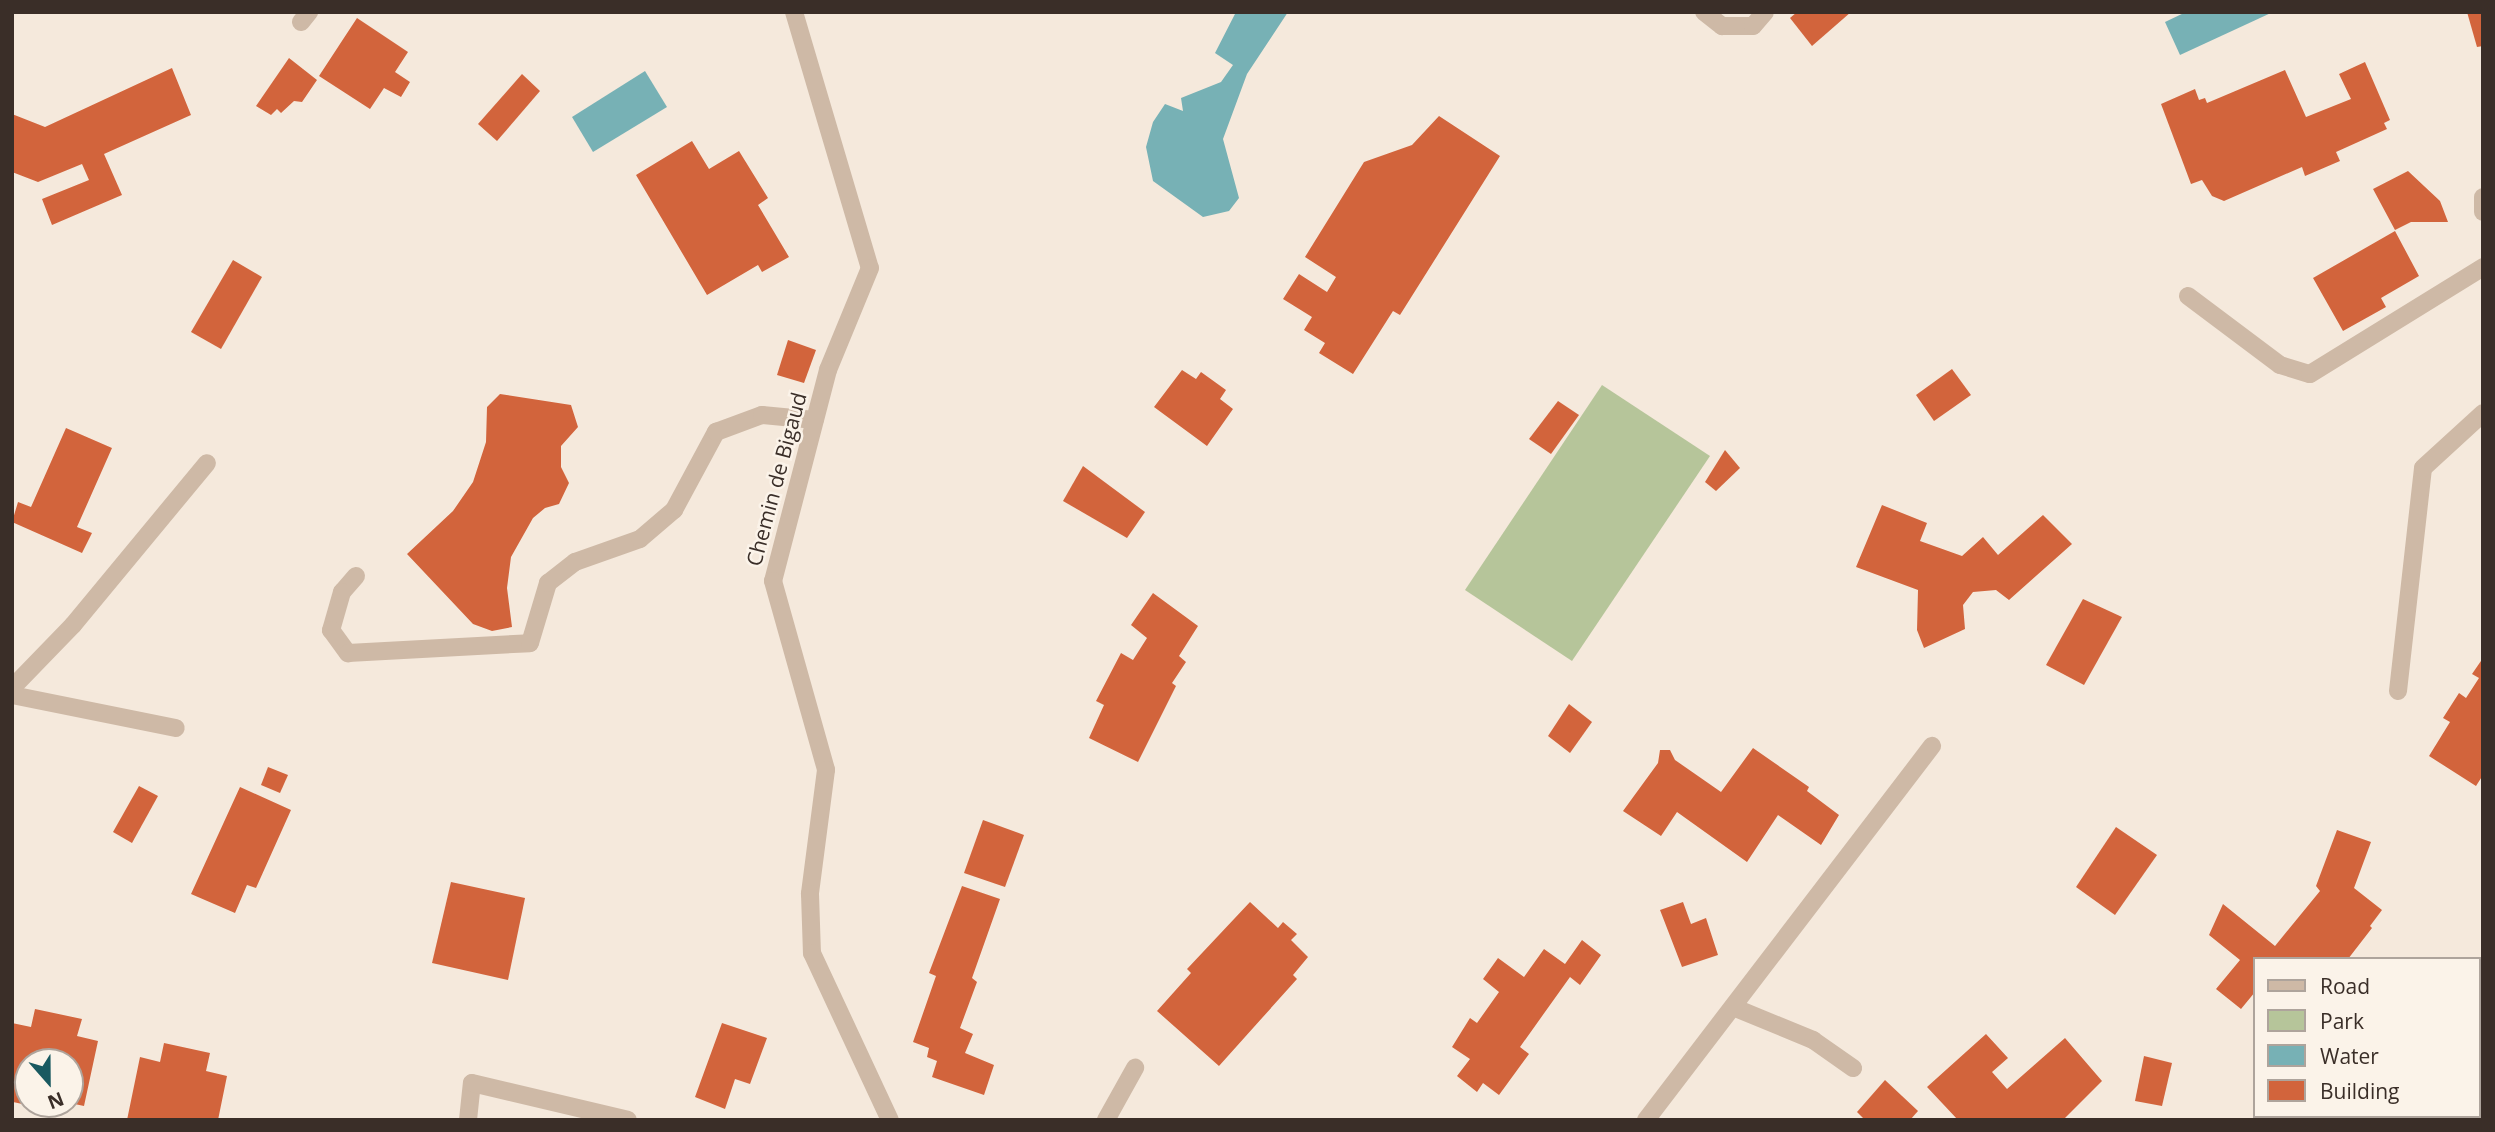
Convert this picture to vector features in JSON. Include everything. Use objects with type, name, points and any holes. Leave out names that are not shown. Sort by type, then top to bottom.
[{"type":"street","name":"Chemin de Bigaud","points":[[794,12],[870,268],[828,370],[773,581],[826,770],[810,894],[812,953],[890,1120]]},
{"type":"street","points":[[1704,12],[1722,26],[1753,26],[1765,12]]},
{"type":"street","points":[[2483,197],[2483,212]]},
{"type":"street","points":[[2188,296],[2280,365],[2310,374],[2483,267]]},
{"type":"street","points":[[2398,691],[2423,468],[2483,413]]},
{"type":"street","points":[[356,576],[342,592],[331,630],[348,653],[530,643],[548,583],[575,562],[640,539],[674,510],[716,432],[762,415],[815,420]]},
{"type":"street","points":[[12,688],[73,625],[207,463]]},
{"type":"street","points":[[12,695],[176,728]]},
{"type":"street","points":[[1646,1120],[1932,746]]},
{"type":"street","points":[[1733,1007],[1813,1040],[1853,1068]]},
{"type":"street","points":[[1107,1120],[1135,1068]]},
{"type":"street","points":[[468,1120],[472,1083],[628,1120]]},
{"type":"green space","points":[[1602,385],[1710,456],[1572,661],[1465,590]]},
{"type":"water","points":[[1236,12],[1288,12],[1247,74],[1223,139],[1239,198],[1229,211],[1203,217],[1153,181],[1146,147],[1153,122],[1165,104],[1183,111],[1181,98],[1221,82],[1233,65],[1215,53]]},
{"type":"water","points":[[2186,12],[2273,12],[2180,55],[2165,22]]},
{"type":"water","points":[[645,71],[667,107],[593,152],[572,117]]},
{"type":"building","points":[[1797,12],[1851,12],[1812,46],[1790,18]]},
{"type":"building","points":[[2467,12],[2483,12],[2483,46],[2477,47]]},
{"type":"building","points":[[357,18],[408,52],[395,72],[410,82],[401,97],[384,88],[370,109],[319,76]]},
{"type":"building","points":[[289,58],[317,80],[302,102],[294,101],[281,113],[277,109],[271,115],[256,106]]},
{"type":"building","points":[[2365,62],[2390,120],[2384,123],[2387,129],[2336,152],[2340,161],[2305,176],[2302,167],[2224,201],[2212,196],[2202,180],[2191,184],[2161,104],[2195,89],[2199,100],[2205,98],[2207,103],[2285,70],[2306,117],[2351,99],[2339,74]]},
{"type":"building","points":[[172,68],[191,115],[104,154],[122,195],[52,225],[42,199],[89,180],[82,164],[38,182],[12,172],[12,114],[45,127]]},
{"type":"building","points":[[522,74],[540,91],[497,141],[478,124]]},
{"type":"building","points":[[1439,116],[1500,156],[1400,315],[1393,311],[1353,374],[1319,353],[1325,343],[1304,330],[1312,317],[1283,299],[1299,274],[1327,292],[1336,277],[1305,257],[1364,162],[1412,145]]},
{"type":"building","points":[[692,141],[709,169],[739,151],[768,198],[758,205],[789,257],[762,272],[758,265],[707,295],[636,175]]},
{"type":"building","points":[[2408,171],[2440,201],[2448,222],[2411,222],[2395,230],[2373,189]]},
{"type":"building","points":[[2395,231],[2419,276],[2381,298],[2386,307],[2343,331],[2313,278]]},
{"type":"building","points":[[233,260],[262,277],[221,349],[191,332]]},
{"type":"building","points":[[788,340],[816,350],[804,383],[777,375]]},
{"type":"building","points":[[1952,369],[1971,395],[1934,421],[1916,395]]},
{"type":"building","points":[[1182,370],[1196,379],[1201,372],[1226,390],[1220,399],[1233,409],[1207,446],[1154,407]]},
{"type":"building","points":[[500,394],[571,405],[578,427],[561,446],[561,467],[569,483],[559,504],[545,508],[533,518],[511,557],[507,588],[512,627],[492,631],[473,624],[407,554],[453,511],[473,482],[486,442],[487,407]]},
{"type":"building","points":[[1558,401],[1579,415],[1551,454],[1529,439]]},
{"type":"building","points":[[66,428],[112,448],[77,527],[92,533],[82,553],[12,522],[18,502],[31,507]]},
{"type":"building","points":[[1725,450],[1740,468],[1716,491],[1705,482]]},
{"type":"building","points":[[1083,466],[1145,512],[1127,538],[1063,501]]},
{"type":"building","points":[[1882,505],[1927,523],[1920,541],[1962,556],[1983,537],[1998,555],[2043,515],[2072,544],[2009,600],[1996,590],[1973,592],[1963,605],[1965,629],[1924,648],[1917,630],[1918,590],[1856,567]]},
{"type":"building","points":[[1153,593],[1198,626],[1179,656],[1186,662],[1172,683],[1176,686],[1138,762],[1089,738],[1104,705],[1096,701],[1121,653],[1133,660],[1147,638],[1131,625]]},
{"type":"building","points":[[2083,599],[2122,617],[2084,685],[2046,665]]},
{"type":"building","points":[[2483,658],[2483,775],[2476,786],[2429,756],[2450,722],[2443,718],[2459,693],[2466,698],[2479,678],[2472,674]]},
{"type":"building","points":[[1569,704],[1592,722],[1570,753],[1548,736]]},
{"type":"building","points":[[1753,748],[1809,787],[1807,791],[1839,815],[1821,845],[1778,815],[1747,862],[1677,812],[1661,836],[1623,811],[1658,763],[1660,750],[1670,750],[1675,760],[1721,792]]},
{"type":"building","points":[[268,767],[288,775],[280,793],[261,785]]},
{"type":"building","points":[[139,786],[158,796],[132,843],[113,832]]},
{"type":"building","points":[[240,787],[291,810],[256,888],[247,885],[235,913],[191,894]]},
{"type":"building","points":[[983,820],[1024,835],[1005,887],[964,873]]},
{"type":"building","points":[[2116,827],[2157,855],[2115,915],[2076,887]]},
{"type":"building","points":[[2337,830],[2371,842],[2354,888],[2382,910],[2350,957],[2254,957],[2254,993],[2241,1009],[2216,989],[2240,960],[2209,935],[2223,904],[2275,946],[2320,891],[2316,886]]},
{"type":"building","points":[[451,882],[525,898],[508,980],[432,963]]},
{"type":"building","points":[[962,886],[1000,899],[972,978],[977,982],[960,1028],[973,1034],[965,1053],[994,1065],[984,1095],[932,1077],[937,1061],[927,1057],[929,1048],[913,1042],[936,976],[929,973]]},
{"type":"building","points":[[1250,902],[1278,928],[1283,922],[1297,934],[1291,940],[1308,957],[1293,975],[1297,979],[1219,1066],[1157,1011],[1191,973],[1187,969]]},
{"type":"building","points":[[1683,902],[1691,924],[1706,918],[1718,955],[1682,967],[1660,910]]},
{"type":"building","points":[[1582,940],[1601,955],[1580,985],[1570,977],[1520,1047],[1529,1054],[1499,1095],[1483,1083],[1477,1092],[1457,1076],[1470,1059],[1452,1047],[1470,1018],[1477,1023],[1499,992],[1483,979],[1498,958],[1524,977],[1544,949],[1565,964]]},
{"type":"building","points":[[35,1009],[82,1019],[77,1036],[98,1041],[84,1106],[84,1048],[14,1048],[13,1102],[12,1023],[31,1027]]},
{"type":"building","points":[[722,1023],[767,1038],[750,1084],[735,1079],[725,1109],[695,1097]]},
{"type":"building","points":[[1986,1034],[2008,1058],[1992,1072],[2007,1089],[2065,1038],[2102,1081],[2063,1120],[1958,1120],[1927,1087]]},
{"type":"building","points":[[164,1043],[210,1053],[206,1071],[227,1076],[218,1120],[127,1120],[140,1057],[160,1062]]},
{"type":"building","points":[[2144,1056],[2172,1063],[2162,1106],[2135,1101]]},
{"type":"building","points":[[1885,1080],[1918,1111],[1910,1120],[1865,1120],[1857,1112]]}]
